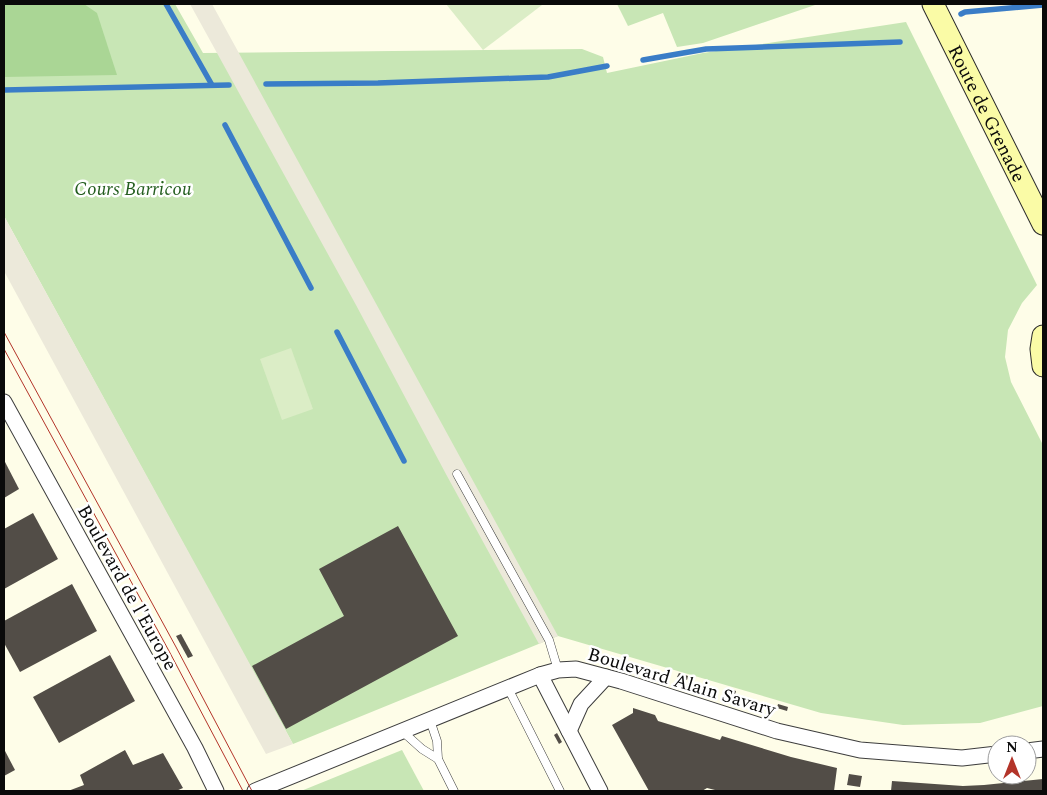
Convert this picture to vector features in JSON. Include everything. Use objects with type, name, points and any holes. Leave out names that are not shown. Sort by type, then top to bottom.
[{"type":"main road","name":"Route de Grenade","points":[[933,4],[1043,224]]},
{"type":"main road","points":[[1043,336],[1041,350],[1043,366]]},
{"type":"street","name":"Boulevard de l'Europe","points":[[4,402],[216,791]]},
{"type":"street","name":"Boulevard Alain Savary","points":[[255,791],[540,675],[558,670],[576,669],[776,731],[860,750],[962,758],[987,755]]},
{"type":"street","points":[[540,675],[600,791]]},
{"type":"street","points":[[569,731],[581,704],[606,677]]},
{"type":"lane","points":[[457,474],[549,640],[558,670]]},
{"type":"lane","points":[[508,688],[560,791]]},
{"type":"lane","points":[[430,720],[437,741],[438,759],[454,791]]},
{"type":"lane","points":[[402,731],[438,759]]},
{"type":"green space","name":"Cours Barricou","points":[[4,4],[175,4],[203,53],[582,49],[603,57],[607,73],[703,53],[906,22],[1037,285],[1022,303],[1008,330],[1005,357],[1011,382],[1043,445],[1043,706],[980,723],[903,725],[821,713],[558,636],[293,744],[4,216]]},
{"type":"green space","points":[[4,4],[84,4],[97,13],[117,75],[4,77]]},
{"type":"green space","points":[[446,4],[541,4],[542,5],[483,50]]},
{"type":"green space","points":[[617,4],[818,4],[703,43],[677,47],[663,13],[628,26]]},
{"type":"green space","points":[[291,348],[313,409],[282,420],[260,359]]},
{"type":"green space","points":[[402,750],[424,791],[301,791]]},
{"type":"shaded area","points":[[190,4],[212,4],[558,636],[539,644],[356,305]]},
{"type":"shaded area","points":[[4,216],[293,744],[266,754],[255,734],[4,271]]},
{"type":"building","points":[[4,460],[19,489],[4,498]]},
{"type":"building","points":[[33,513],[58,559],[4,589],[4,529]]},
{"type":"building","points":[[398,526],[458,636],[286,729],[252,666],[344,616],[319,569]]},
{"type":"building","points":[[72,584],[97,631],[20,672],[4,643],[4,621]]},
{"type":"building","points":[[181,634],[193,656],[188,658],[176,636]]},
{"type":"building","points":[[158,644],[170,665],[165,668],[153,646]]},
{"type":"building","points":[[110,655],[135,701],[59,743],[33,697]]},
{"type":"building","points":[[679,673],[688,676],[687,680],[677,677]]},
{"type":"building","points":[[726,688],[736,691],[735,695],[725,692]]},
{"type":"building","points":[[778,704],[788,707],[787,711],[777,708]]},
{"type":"building","points":[[633,708],[655,715],[658,721],[720,740],[722,736],[791,757],[837,768],[834,791],[719,791],[707,788],[702,791],[649,791],[612,725],[633,713]]},
{"type":"building","points":[[557,733],[562,742],[559,744],[554,735]]},
{"type":"building","points":[[4,749],[15,770],[4,776]]},
{"type":"building","points":[[125,750],[133,765],[163,753],[183,788],[176,791],[68,791],[84,785],[80,775]]},
{"type":"building","points":[[849,774],[862,776],[860,787],[847,785]]},
{"type":"building","points":[[1043,779],[1043,791],[891,791],[892,781],[963,786],[1037,785],[1037,780]]},
{"type":"waterway","points":[[166,4],[212,85]]},
{"type":"waterway","points":[[961,14],[965,12],[1043,5]]},
{"type":"waterway","points":[[643,60],[706,49],[900,42]]},
{"type":"waterway","points":[[266,84],[378,83],[548,77],[607,66]]},
{"type":"waterway","points":[[4,90],[229,85]]},
{"type":"waterway","points":[[225,125],[311,288]]},
{"type":"waterway","points":[[337,332],[404,461]]},
{"type":"tram line","points":[[4,332],[176,647],[252,791]]},
{"type":"tram line","points":[[4,349],[243,791]]}]
